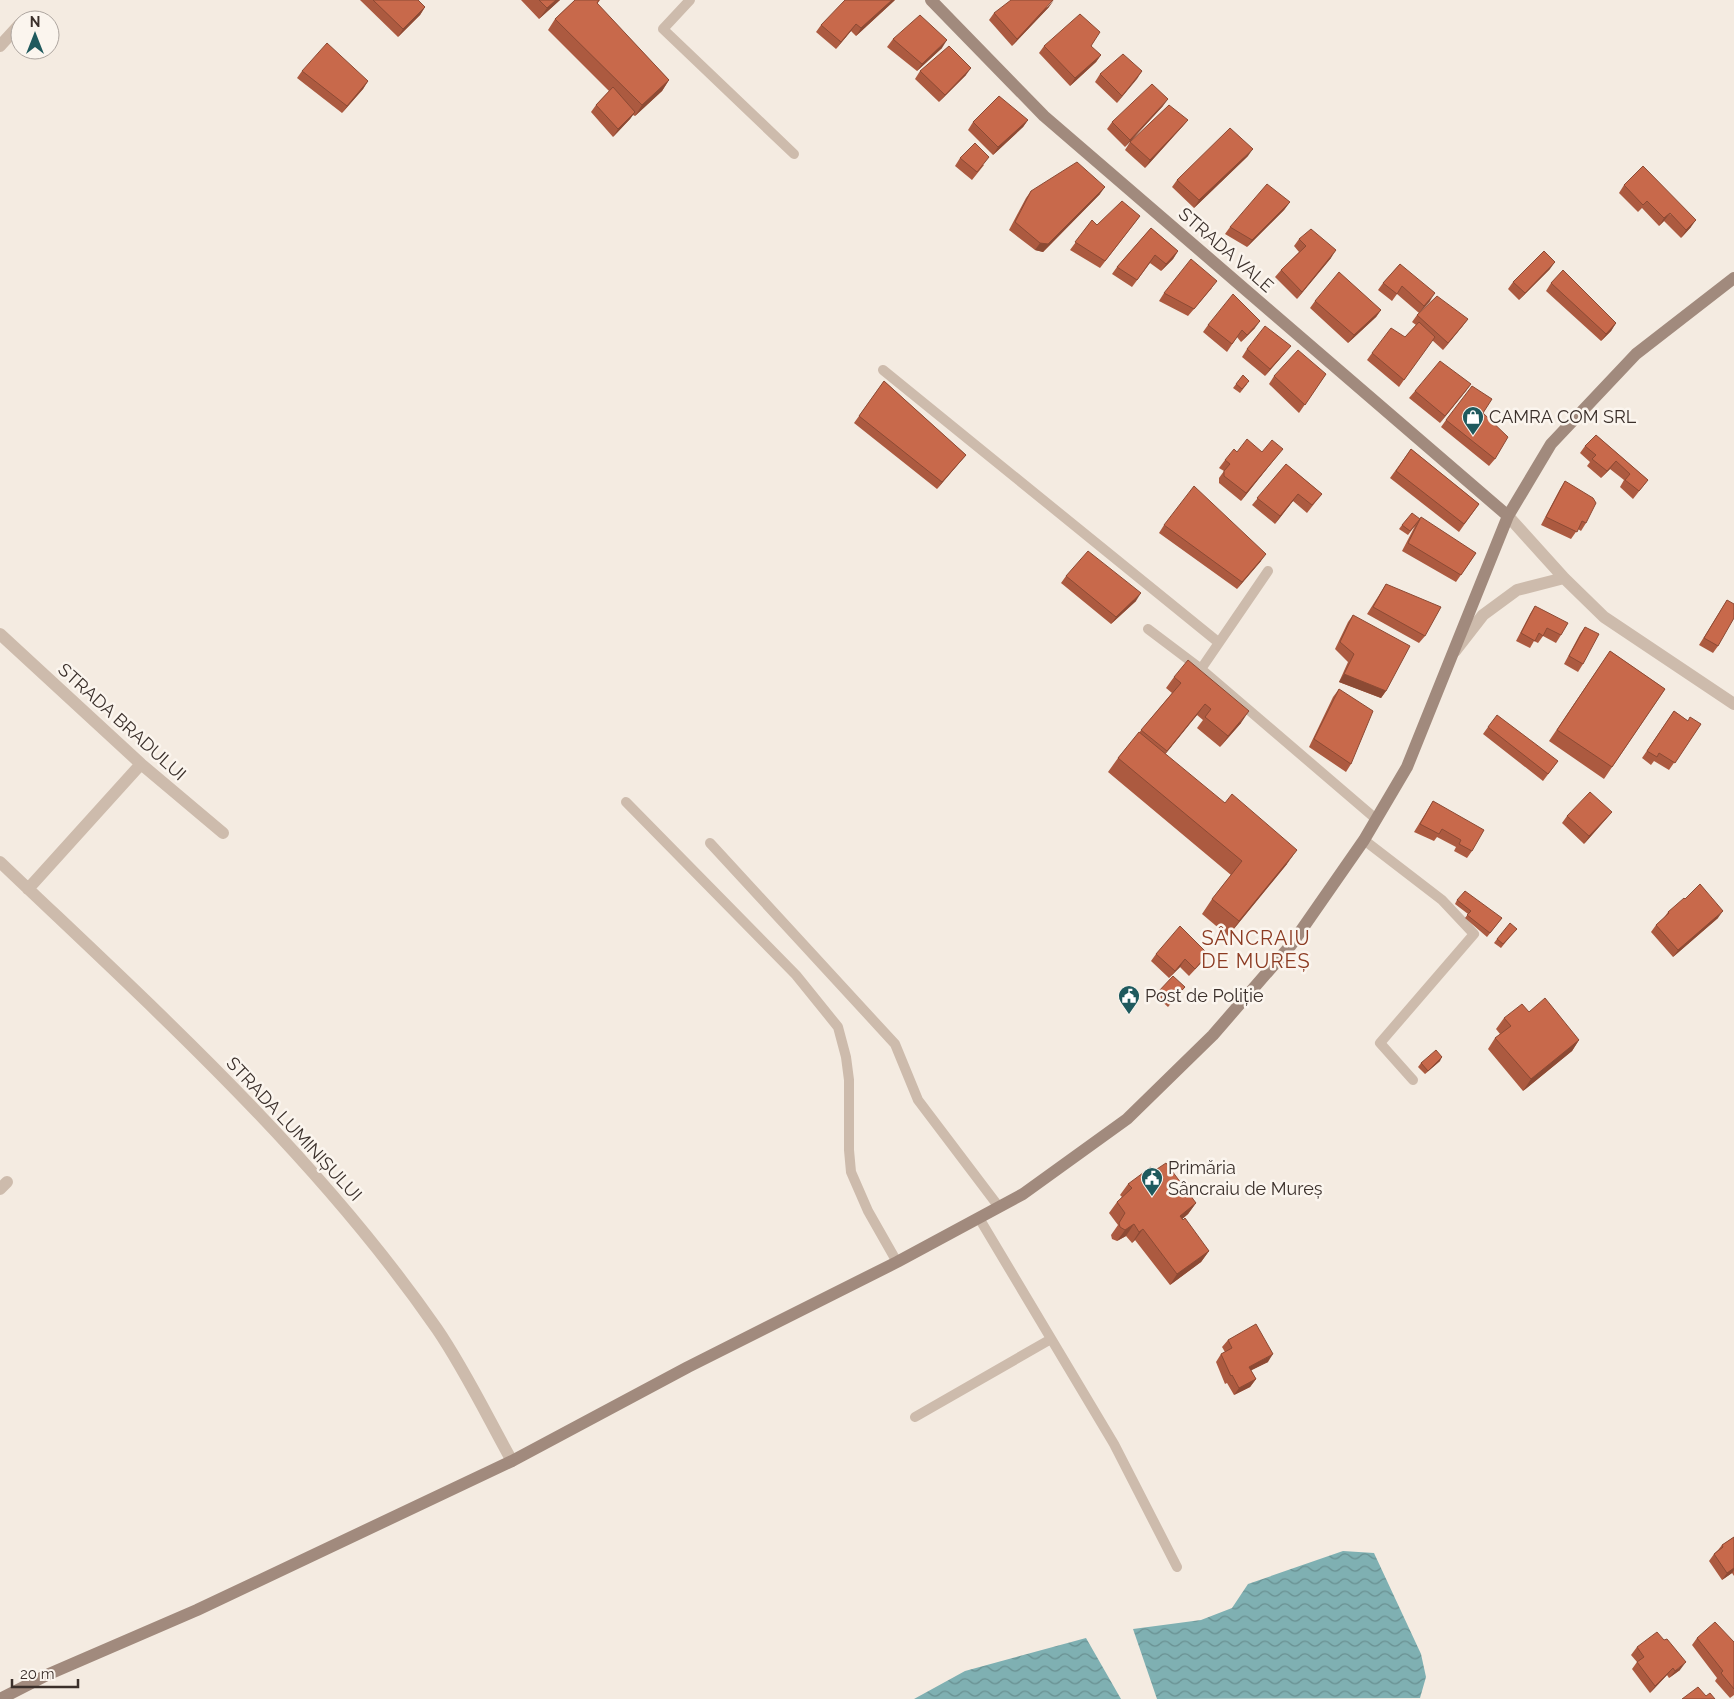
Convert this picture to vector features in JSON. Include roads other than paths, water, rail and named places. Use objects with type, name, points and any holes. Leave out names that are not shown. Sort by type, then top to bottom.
[{"type":"main road","name":"STRADA VALE","points":[[930,0],[1044,116],[1508,516]]},
{"type":"main road","points":[[0,1699],[49,1674],[197,1610],[512,1460],[688,1367],[897,1262],[1023,1194],[1127,1119],[1213,1035],[1291,945],[1364,840],[1407,767],[1508,516],[1551,444],[1636,354],[1734,278]]},
{"type":"street","points":[[0,46],[10,35]]},
{"type":"street","points":[[1508,516],[1564,578],[1604,617],[1734,704]]},
{"type":"street","points":[[1454,653],[1483,615],[1517,590],[1564,578]]},
{"type":"street","name":"STRADA BRADULUI","points":[[0,634],[141,764],[223,833]]},
{"type":"street","points":[[28,889],[141,764]]},
{"type":"street","name":"STRADA LUMINIȘULUI","points":[[0,862],[196,1048],[346,1210],[438,1330],[512,1460]]},
{"type":"lane","points":[[690,0],[663,29],[794,154]]},
{"type":"lane","points":[[883,370],[1218,642]]},
{"type":"lane","points":[[1201,669],[1268,571]]},
{"type":"lane","points":[[1148,630],[1201,669],[1376,819]]},
{"type":"lane","points":[[626,802],[796,975],[838,1027],[846,1057],[849,1080],[849,1150],[852,1172],[868,1211],[897,1262]]},
{"type":"lane","points":[[1364,840],[1442,900],[1474,934],[1380,1043],[1413,1080]]},
{"type":"lane","points":[[710,843],[895,1044],[918,1100],[999,1207]]},
{"type":"lane","points":[[980,1218],[1114,1444],[1177,1566]]},
{"type":"lane","points":[[915,1417],[1051,1339]]},
{"type":"water","points":[[1343,1551],[1374,1553],[1421,1654],[1426,1677],[1420,1698],[1157,1699],[1133,1629],[1201,1620],[1232,1608],[1248,1584]]},
{"type":"water","points":[[1086,1638],[1121,1699],[914,1699],[965,1671]]},
{"type":"place","name":"CAMRA COM SRL","points":[[1473,436]]},
{"type":"place","name":"Post de Poliție","points":[[1129,1015]]},
{"type":"place","name":"Primăria Sâncraiu de Mureș","points":[[1152,1197]]},
{"type":"district","name":"SÂNCRAIU DE MUREȘ","points":[[1256,950]]}]
